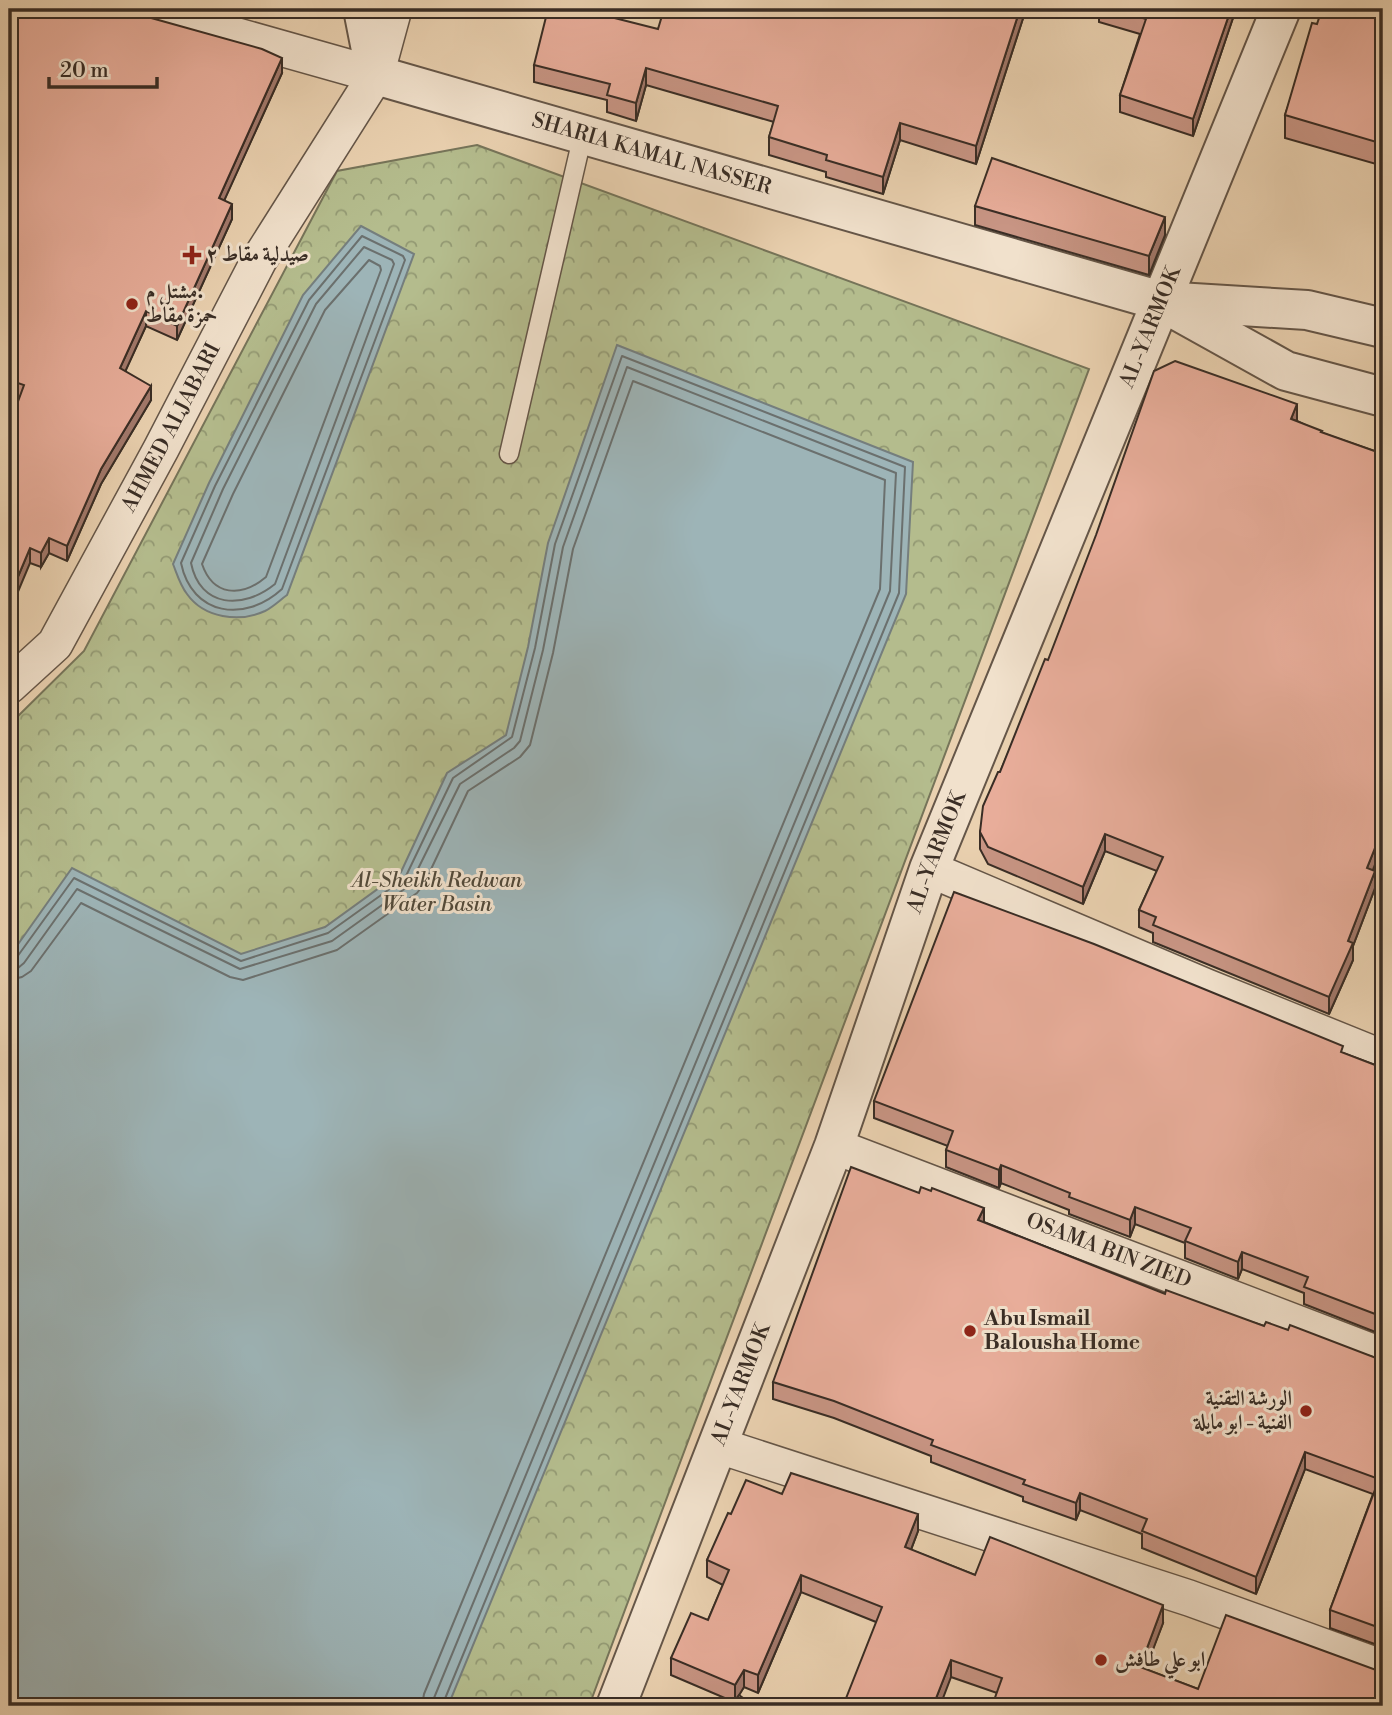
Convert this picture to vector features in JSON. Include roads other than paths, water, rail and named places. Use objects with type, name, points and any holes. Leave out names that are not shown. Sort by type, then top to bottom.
[{"type":"street","name":"SHARIA KAMAL NASSER","points":[[142,9],[1161,301],[1307,310],[1383,328]]},
{"type":"street","points":[[363,9],[376,75]]},
{"type":"street","name":"AHMED ALJABARI","points":[[9,686],[55,644],[161,449],[259,260],[376,75],[394,9]]},
{"type":"street","name":"AL-YARMOK","points":[[616,1706],[834,1146],[929,869],[1281,9]]},
{"type":"street","name":"SHARIA KAMAL NASSER","points":[[1161,301],[1286,371],[1383,397]]},
{"type":"street","points":[[929,869],[1383,1058]]},
{"type":"street","name":"OSAMA BIN ZIED","points":[[834,1146],[1383,1356]]},
{"type":"street","points":[[717,1445],[1189,1598],[1383,1668]]},
{"type":"lane","points":[[509,454],[583,134]]},
{"type":"water","points":[[361,226],[414,254],[287,595],[255,615],[233,617],[212,613],[194,602],[187,594],[173,564],[209,483],[303,295]]},
{"type":"water","name":"Al-Sheikh Redwan Water Basin","points":[[617,345],[913,462],[906,594],[448,1706],[9,1706],[9,957],[72,868],[241,954],[325,927],[401,872],[447,773],[506,735],[528,647],[548,543]]},
{"type":"place","name":"صيدلية مقاط ٢","points":[[192,255]]},
{"type":"place","name":"مشتل م. حمزة مقاط","points":[[132,304]]},
{"type":"place","name":"Abu Ismail Balousha Home","points":[[970,1331]]},
{"type":"place","name":"الورشة التقنية الفنية - ابو مايلة","points":[[1306,1411]]},
{"type":"place","name":"ابو علي طافش","points":[[1101,1660]]}]
